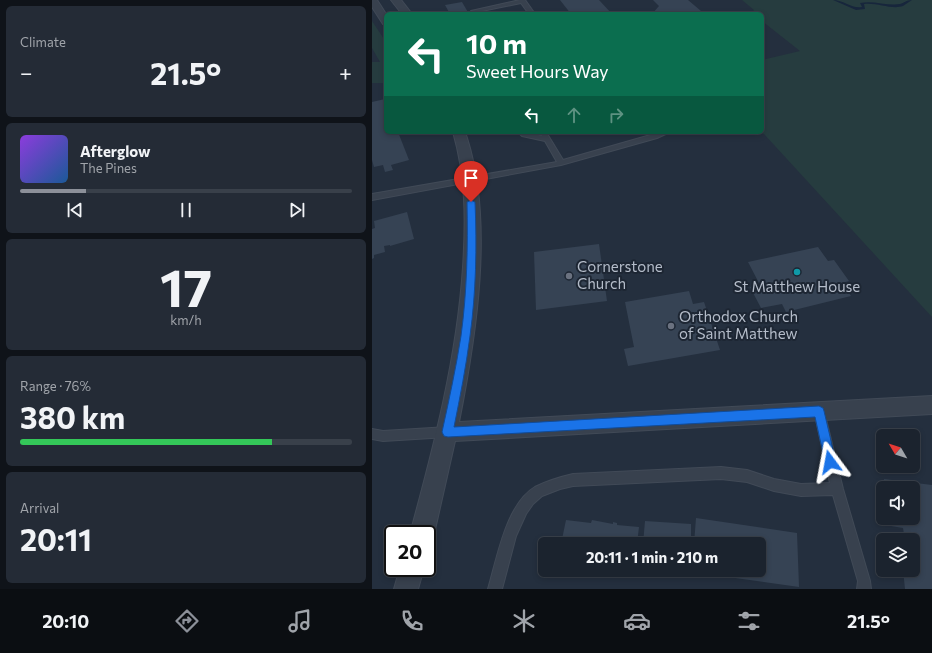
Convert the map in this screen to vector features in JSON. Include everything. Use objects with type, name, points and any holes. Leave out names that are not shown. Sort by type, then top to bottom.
[{"type":"street","points":[[372,0],[384,19]]},
{"type":"street","points":[[396,0],[405,12]]},
{"type":"street","points":[[424,525],[448,432],[466,336],[472,234],[470,180],[460,134]]},
{"type":"street","points":[[448,432],[932,405]]},
{"type":"street","points":[[406,589],[409,577]]},
{"type":"lane","points":[[475,12],[474,11],[523,1],[531,12]]},
{"type":"lane","points":[[523,134],[547,139]]},
{"type":"lane","points":[[544,134],[561,163]]},
{"type":"lane","points":[[372,197],[561,163],[662,134]]},
{"type":"lane","points":[[819,411],[837,489],[864,581],[864,589]]},
{"type":"lane","points":[[372,434],[383,436],[448,432]]},
{"type":"lane","points":[[495,589],[511,531],[524,507],[537,493],[553,485],[573,480],[720,474],[747,476],[774,485],[801,490],[837,489]]},
{"type":"green space","points":[[742,0],[932,0],[932,317],[764,134],[764,60],[800,51],[764,23],[764,12],[753,12],[754,10]]},
{"type":"green space","points":[[372,21],[384,39],[384,83],[372,83],[372,62],[380,62],[372,48]]},
{"type":"building","points":[[560,0],[599,0],[610,12],[569,12]]},
{"type":"building","points":[[653,0],[688,0],[701,11],[654,12],[659,6]]},
{"type":"building","points":[[462,2],[468,12],[449,12],[445,5]]},
{"type":"building","points":[[384,99],[384,134],[399,134],[409,160],[391,165],[393,170],[385,172],[383,165],[374,167],[372,160],[372,102]]},
{"type":"building","points":[[407,212],[414,239],[390,246],[384,246],[385,252],[374,255],[374,258],[372,259],[372,229],[375,228],[374,221]]},
{"type":"building","name":"Cornerstone Church","points":[[599,244],[607,301],[536,310],[534,252]]},
{"type":"building","name":"St Matthew House","points":[[818,247],[828,261],[834,260],[849,281],[842,283],[851,296],[786,312],[782,304],[761,308],[750,287],[760,285],[748,262]]},
{"type":"building","name":"Orthodox Church of Saint Matthew","points":[[689,291],[693,304],[704,302],[720,350],[628,366],[624,349],[634,347],[625,302]]},
{"type":"building","points":[[884,479],[900,481],[884,481]]},
{"type":"building","points":[[920,484],[932,485],[932,589],[905,589],[904,577],[920,577],[920,533],[904,533],[903,528],[891,526],[920,525]]},
{"type":"building","points":[[696,518],[797,533],[799,587],[728,577],[766,577],[766,537],[695,537]]},
{"type":"building","points":[[566,520],[591,523],[592,520],[613,524],[613,522],[617,523],[617,525],[639,527],[638,537],[562,537]]},
{"type":"building","points":[[645,521],[691,524],[691,537],[644,537]]},
{"type":"waterway","points":[[835,0],[857,9],[864,8],[862,3],[867,2],[902,5],[910,0]]},
{"type":"place","name":"St Matthew House","points":[[797,272]]},
{"type":"place","name":"Cornerstone Church","points":[[569,276]]},
{"type":"place","name":"Orthodox Church of Saint Matthew","points":[[671,326]]},
{"type":"route","points":[[471,202],[471,275],[466,336],[448,432],[819,411],[830,462]]}]
